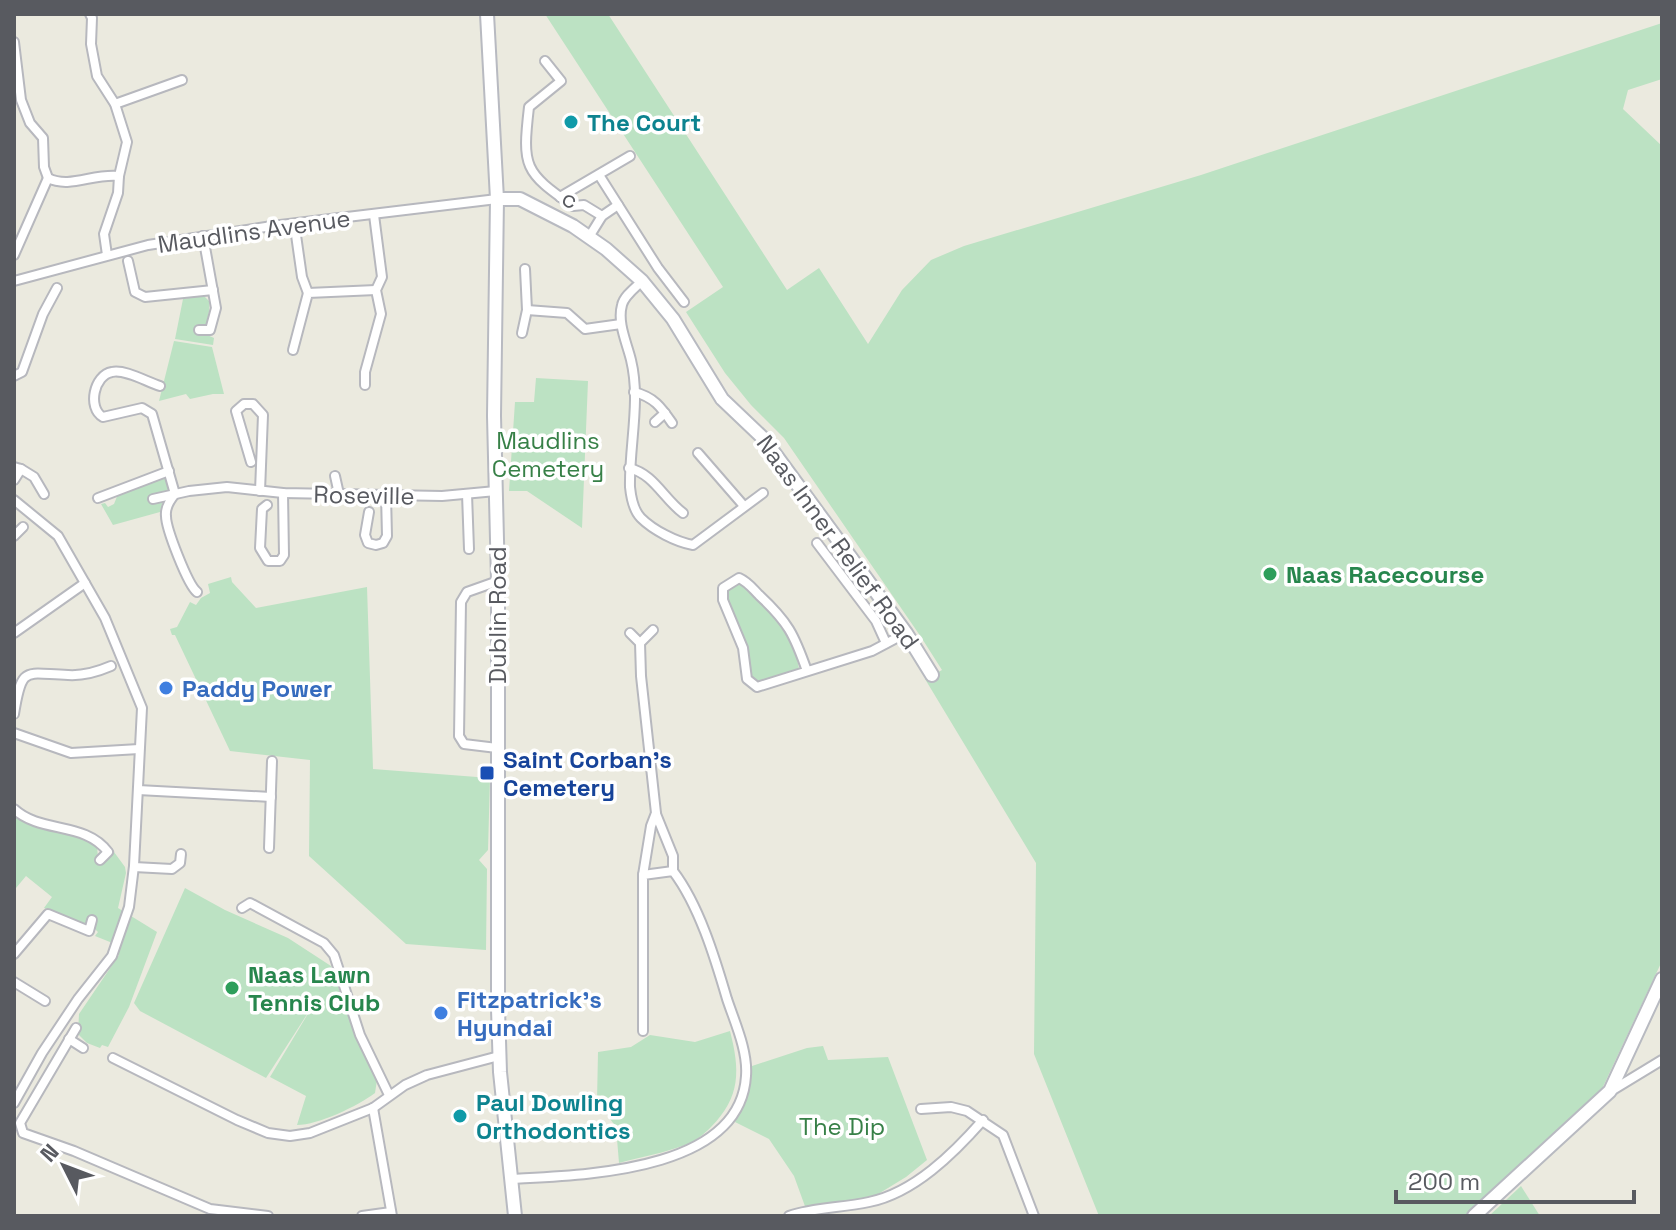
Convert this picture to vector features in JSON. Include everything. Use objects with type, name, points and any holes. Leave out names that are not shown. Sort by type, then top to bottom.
[{"type":"main road","name":"Dublin Road","points":[[487,14],[497,199],[499,1056],[515,1216]]},
{"type":"main road","name":"Naas Inner Relief Road","points":[[497,199],[520,199],[536,205],[589,237],[642,281],[673,319],[722,399],[764,439],[906,633],[932,675]]},
{"type":"main road","points":[[1474,1216],[1610,1091],[1662,979]]},
{"type":"street","points":[[102,14],[91,16],[91,44],[97,76],[115,104],[127,142],[118,193],[104,234],[107,255]]},
{"type":"street","points":[[14,255],[48,178],[44,167],[43,138],[30,123],[21,100],[15,44]]},
{"type":"street","name":"c","points":[[545,61],[561,81],[529,107],[528,166],[538,182],[573,206],[584,205],[602,216]]},
{"type":"street","points":[[115,104],[182,80]]},
{"type":"street","points":[[560,197],[630,156]]},
{"type":"street","points":[[48,178],[65,183],[94,175],[119,176]]},
{"type":"street","points":[[599,175],[682,295]]},
{"type":"street","name":"Maudlins Avenue","points":[[14,281],[148,245],[497,199]]},
{"type":"street","points":[[589,237],[602,216],[618,205]]},
{"type":"street","points":[[365,385],[365,372],[381,314],[376,290],[382,277],[374,215]]},
{"type":"street","points":[[293,350],[308,293],[302,277],[296,235]]},
{"type":"street","points":[[199,330],[210,330],[216,308],[203,236]]},
{"type":"street","points":[[128,261],[135,292],[145,297],[213,290]]},
{"type":"street","points":[[522,333],[527,310],[525,269]]},
{"type":"street","points":[[642,281],[623,300],[621,324],[632,364],[634,392],[629,468],[632,502],[640,517],[679,543],[693,545],[763,493]]},
{"type":"street","points":[[14,376],[22,372],[43,314],[57,288]]},
{"type":"street","points":[[308,293],[376,290]]},
{"type":"street","points":[[527,310],[567,313],[585,329],[621,324]]},
{"type":"street","points":[[160,386],[116,371],[107,373],[93,404],[103,417],[142,408],[152,414],[175,494],[165,515],[183,573],[197,592]]},
{"type":"street","points":[[634,392],[657,402],[672,423]]},
{"type":"street","points":[[251,462],[236,411],[244,404],[253,404],[263,415],[260,491]]},
{"type":"street","points":[[655,422],[665,413]]},
{"type":"street","points":[[698,453],[744,506]]},
{"type":"street","points":[[14,480],[18,468],[34,477],[44,494]]},
{"type":"street","points":[[629,468],[644,471],[669,509],[683,513]]},
{"type":"street","points":[[705,478],[713,470]]},
{"type":"street","points":[[98,498],[169,471]]},
{"type":"street","points":[[335,476],[339,494]]},
{"type":"street","name":"Roseville","points":[[153,499],[227,487],[283,493],[386,495],[496,491]]},
{"type":"street","points":[[267,505],[262,509],[260,548],[268,561],[280,561],[284,555],[283,493]]},
{"type":"street","points":[[467,494],[469,549]]},
{"type":"street","points":[[369,512],[365,535],[368,543],[383,543],[387,536],[386,495]]},
{"type":"street","points":[[14,500],[58,536],[105,618],[142,708],[129,907],[112,956],[78,999],[14,1103]]},
{"type":"street","points":[[14,536],[23,527]]},
{"type":"street","points":[[817,543],[876,621],[886,643]]},
{"type":"street","points":[[807,671],[795,635],[749,582],[739,578],[723,588],[723,600],[743,648],[747,679],[757,687],[872,651],[906,633]]},
{"type":"street","points":[[497,748],[464,744],[459,736],[461,602],[467,592],[498,581]]},
{"type":"street","points":[[14,633],[85,583]]},
{"type":"street","points":[[640,643],[653,630]]},
{"type":"street","points":[[511,1179],[610,1172],[691,1150],[722,1127],[738,1102],[746,1076],[742,1048],[722,982],[686,888],[673,871],[673,856],[656,813],[641,685],[640,643],[630,633]]},
{"type":"street","points":[[14,714],[24,679],[29,674],[38,671],[92,674],[111,666]]},
{"type":"street","points":[[14,733],[71,753],[139,749]]},
{"type":"street","points":[[269,848],[272,761]]},
{"type":"street","points":[[138,790],[271,797]]},
{"type":"street","points":[[14,809],[36,823],[76,831],[93,838],[108,852],[100,860]]},
{"type":"street","points":[[643,1031],[643,875],[656,813]]},
{"type":"street","points":[[134,867],[172,869],[180,863],[181,854]]},
{"type":"street","points":[[643,875],[673,871]]},
{"type":"street","points":[[242,908],[250,903],[271,913],[324,943],[334,955],[360,1035],[389,1095]]},
{"type":"street","points":[[14,954],[48,914],[89,931],[92,920]]},
{"type":"street","points":[[14,982],[45,1001]]},
{"type":"street","points":[[76,1028],[20,1123],[23,1133],[74,1151],[209,1212],[268,1216]]},
{"type":"street","points":[[69,1039],[83,1048]]},
{"type":"street","points":[[113,1058],[268,1133],[290,1136],[310,1133],[373,1108],[389,1095],[427,1075],[499,1056]]},
{"type":"street","points":[[1610,1091],[1662,1060]]},
{"type":"street","points":[[921,1109],[951,1107],[983,1120],[1003,1135],[1034,1216]]},
{"type":"street","points":[[362,1216],[392,1214],[373,1108]]},
{"type":"street","points":[[793,1215],[872,1202],[913,1184],[949,1155],[983,1120]]},
{"type":"green space","name":"Naas Racecourse","points":[[545,14],[608,14],[787,290],[819,268],[868,344],[902,290],[931,260],[964,246],[1201,175],[1662,23],[1662,79],[1628,90],[1623,109],[1662,146],[1662,961],[1601,1091],[1464,1216],[1099,1216],[1034,1054],[1036,863],[925,679],[942,670],[784,438],[725,373],[686,312],[723,287]]},
{"type":"green space","points":[[203,295],[209,301],[205,334],[214,338],[213,345],[175,339],[183,299]]},
{"type":"green space","points":[[174,341],[212,347],[224,394],[190,399],[186,394],[159,401]]},
{"type":"green space","name":"Maudlins Cemetery","points":[[536,378],[588,381],[582,528],[527,491],[509,491],[515,402],[534,402]]},
{"type":"green space","points":[[167,475],[170,487],[165,492],[160,512],[113,525],[101,504],[105,503],[108,507],[114,504],[118,494]]},
{"type":"green space","points":[[231,577],[256,608],[367,587],[373,769],[490,778],[488,850],[479,860],[487,869],[486,950],[406,944],[309,856],[310,760],[230,751],[170,629],[177,627],[190,602],[196,605],[210,593],[208,584]]},
{"type":"green space","points":[[738,584],[778,621],[792,644],[799,669],[756,684],[752,680],[743,641],[726,592]]},
{"type":"green space","points":[[14,813],[33,825],[97,846],[98,858],[103,863],[114,852],[126,873],[118,908],[157,932],[129,1007],[108,1047],[102,1045],[100,1048],[87,1043],[78,1034],[79,1014],[119,955],[110,942],[95,936],[98,932],[95,929],[44,908],[52,897],[26,876],[16,888],[14,886]]},
{"type":"green space","name":"Naas Lawn Tennis Club","points":[[185,888],[288,938],[331,966],[354,1033],[377,1080],[375,1093],[338,1114],[297,1125],[306,1096],[270,1077],[315,1002],[266,1078],[140,1011],[134,1003]]},
{"type":"green space","points":[[730,1031],[736,1082],[721,1116],[689,1144],[619,1163],[616,1127],[597,1101],[598,1052],[631,1047],[650,1035],[695,1042]]},
{"type":"green space","name":"The Dip","points":[[823,1046],[828,1060],[888,1057],[927,1160],[870,1199],[806,1209],[794,1176],[769,1139],[735,1122],[750,1087],[752,1066],[807,1048]]},
{"type":"green space","points":[[1521,1186],[1540,1216],[1489,1216]]},
{"type":"place","name":"The Court","points":[[571,122]]},
{"type":"place","name":"Naas Racecourse","points":[[1270,574]]},
{"type":"place","name":"Paddy Power","points":[[166,688]]},
{"type":"place","name":"Saint Corban's Cemetery","points":[[487,773]]},
{"type":"place","name":"Naas Lawn Tennis Club","points":[[232,988]]},
{"type":"place","name":"Fitzpatrick's Hyundai","points":[[441,1013]]},
{"type":"place","name":"Paul Dowling Orthodontics","points":[[460,1116]]}]
